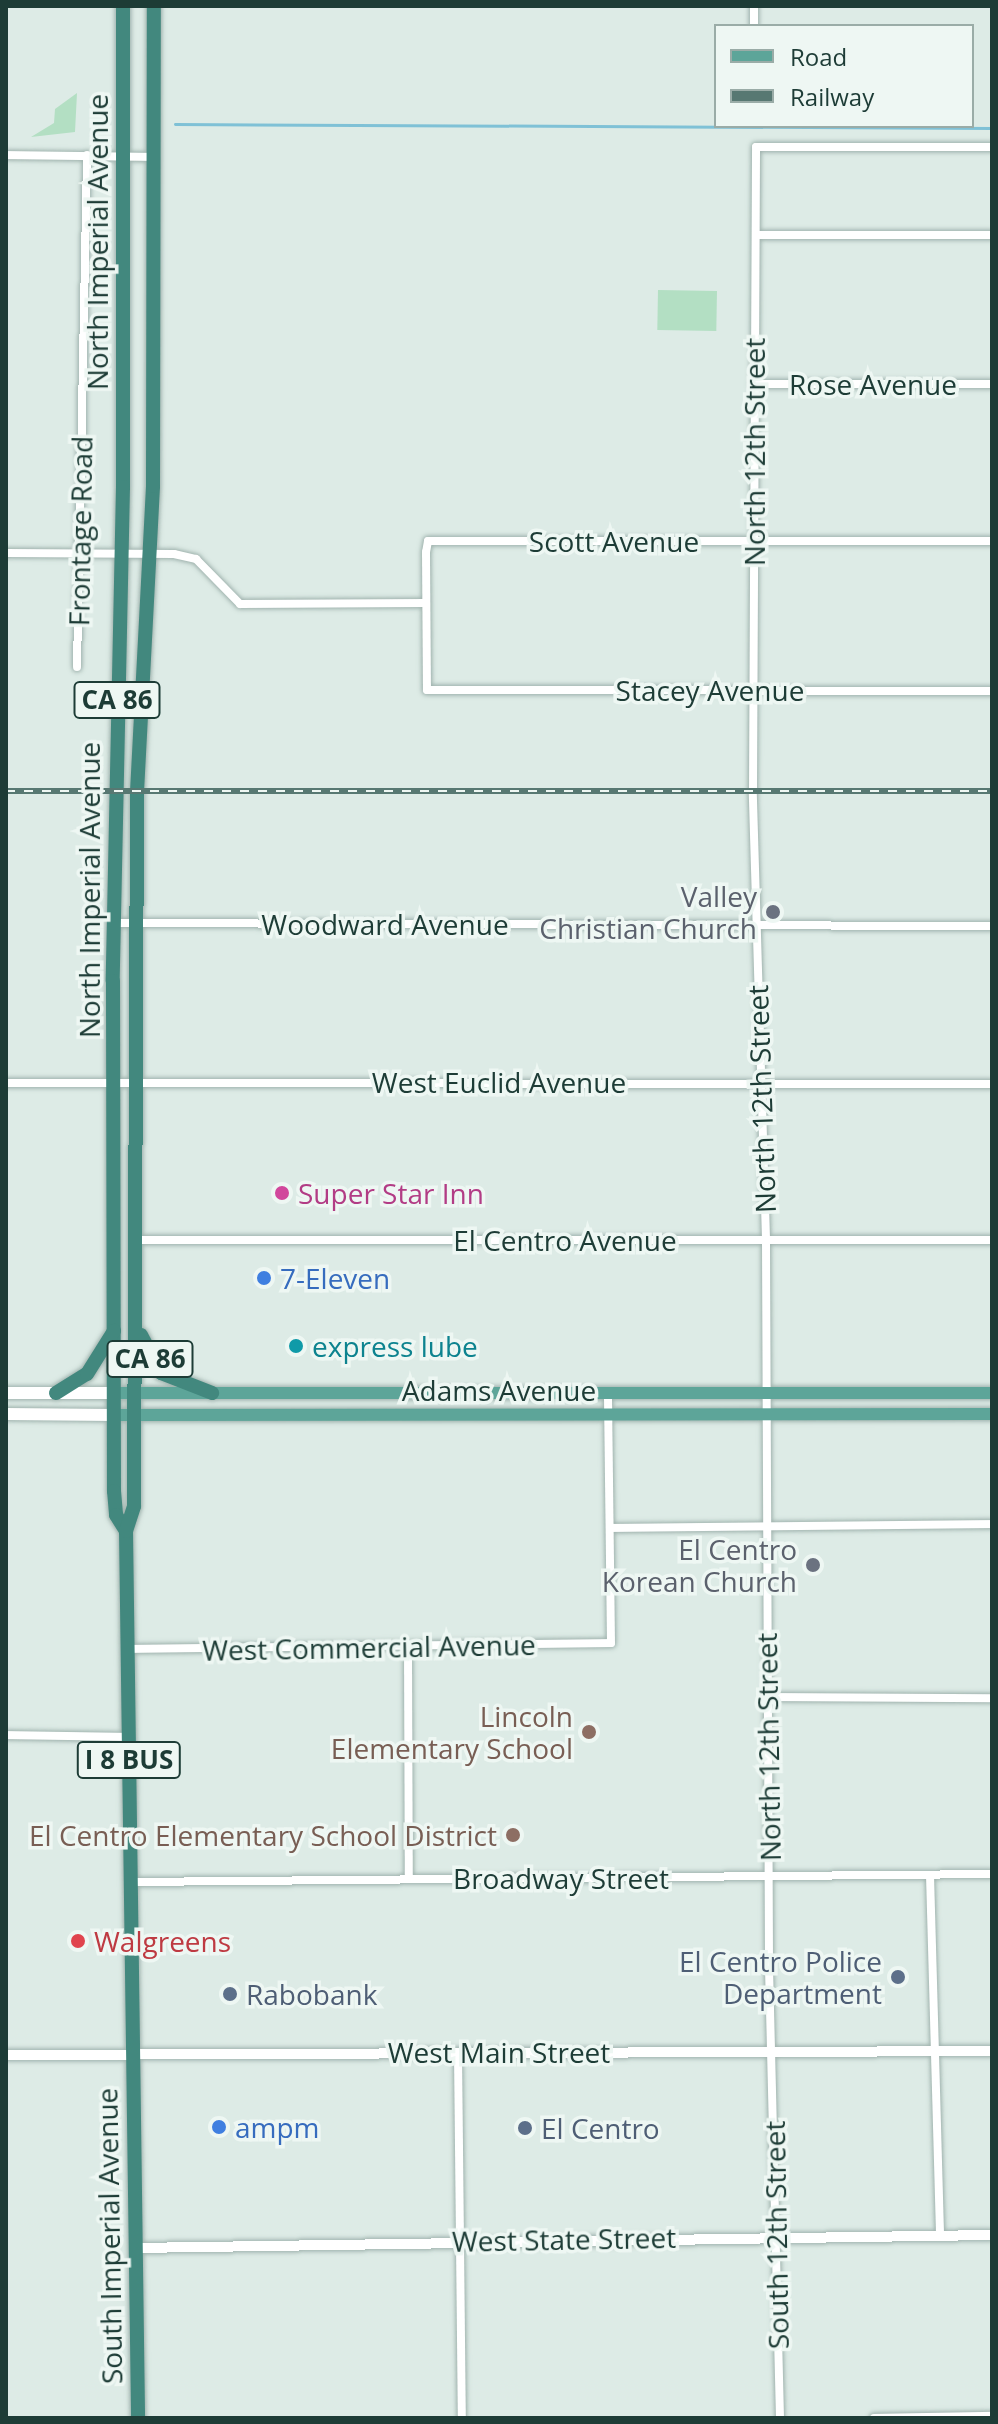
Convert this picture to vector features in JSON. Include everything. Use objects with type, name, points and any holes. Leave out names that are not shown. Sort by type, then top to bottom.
[{"type":"highway","name":"North Imperial Avenue","points":[[123,6],[121,553],[114,923],[114,1415],[116,1515],[126,1531],[133,2053]]},
{"type":"highway","name":"North Imperial Avenue","points":[[126,1531],[134,1520],[136,923],[150,553],[154,6]]},
{"type":"highway","name":"CA 86","points":[[137,1287],[143,1347],[152,1362],[174,1380],[212,1393]]},
{"type":"highway","points":[[56,1393],[87,1374],[115,1331]]},
{"type":"highway","name":"South Imperial Avenue","points":[[133,2053],[138,2418]]},
{"type":"main road","name":"Adams Avenue","points":[[6,1393],[992,1393]]},
{"type":"main road","name":"Adams Avenue","points":[[6,1414],[992,1414]]},
{"type":"street","name":"North 12th Street","points":[[773,2051],[765,1413],[766,1239],[752,690],[756,147],[992,147]]},
{"type":"street","points":[[6,155],[154,157]]},
{"type":"street","name":"Frontage Road","points":[[77,667],[82,553],[87,155]]},
{"type":"street","points":[[756,235],[992,235]]},
{"type":"street","name":"Rose Avenue","points":[[754,384],[992,384]]},
{"type":"street","name":"Scott Avenue","points":[[426,603],[428,541],[992,541]]},
{"type":"street","points":[[6,553],[150,553],[196,559],[240,604],[426,603]]},
{"type":"street","name":"Stacey Avenue","points":[[426,603],[427,690],[992,691]]},
{"type":"street","name":"Woodward Avenue","points":[[114,923],[992,926]]},
{"type":"street","name":"West Euclid Avenue","points":[[6,1083],[992,1084]]},
{"type":"street","name":"El Centro Avenue","points":[[137,1240],[992,1240]]},
{"type":"street","points":[[608,1393],[611,1528],[992,1524]]},
{"type":"street","name":"West Commercial Avenue","points":[[127,1649],[611,1643],[611,1528]]},
{"type":"street","points":[[408,1647],[409,1879]]},
{"type":"street","points":[[769,1697],[992,1698]]},
{"type":"street","points":[[6,1735],[129,1737]]},
{"type":"street","name":"Broadway Street","points":[[131,1882],[992,1874]]},
{"type":"street","points":[[930,1875],[940,2235]]},
{"type":"street","name":"South 12th Street","points":[[773,2051],[780,2418]]},
{"type":"street","name":"West Main Street","points":[[6,2055],[992,2051]]},
{"type":"street","points":[[458,2052],[462,2418]]},
{"type":"street","name":"West State Street","points":[[135,2248],[458,2240],[992,2235]]},
{"type":"street","points":[[874,2418],[992,2416]]},
{"type":"green space","points":[[77,93],[75,132],[31,137],[54,123],[55,109]]},
{"type":"green space","points":[[658,290],[717,291],[716,331],[657,330]]},
{"type":"waterway","points":[[175,124],[714,127]]},
{"type":"waterway","points":[[974,128],[992,128]]},
{"type":"railway","points":[[6,791],[992,791]]},
{"type":"place","name":"Valley Christian Church","points":[[773,912]]},
{"type":"place","name":"Super Star Inn","points":[[282,1193]]},
{"type":"place","name":"7-Eleven","points":[[264,1278]]},
{"type":"place","name":"express lube","points":[[296,1346]]},
{"type":"place","name":"El Centro Korean Church","points":[[813,1565]]},
{"type":"place","name":"Lincoln Elementary School","points":[[589,1732]]},
{"type":"place","name":"El Centro Elementary School District","points":[[513,1835]]},
{"type":"place","name":"Walgreens","points":[[78,1941]]},
{"type":"place","name":"El Centro Police Department","points":[[898,1977]]},
{"type":"place","name":"Rabobank","points":[[230,1994]]},
{"type":"place","name":"ampm","points":[[219,2127]]},
{"type":"place","name":"El Centro","points":[[525,2128]]}]
